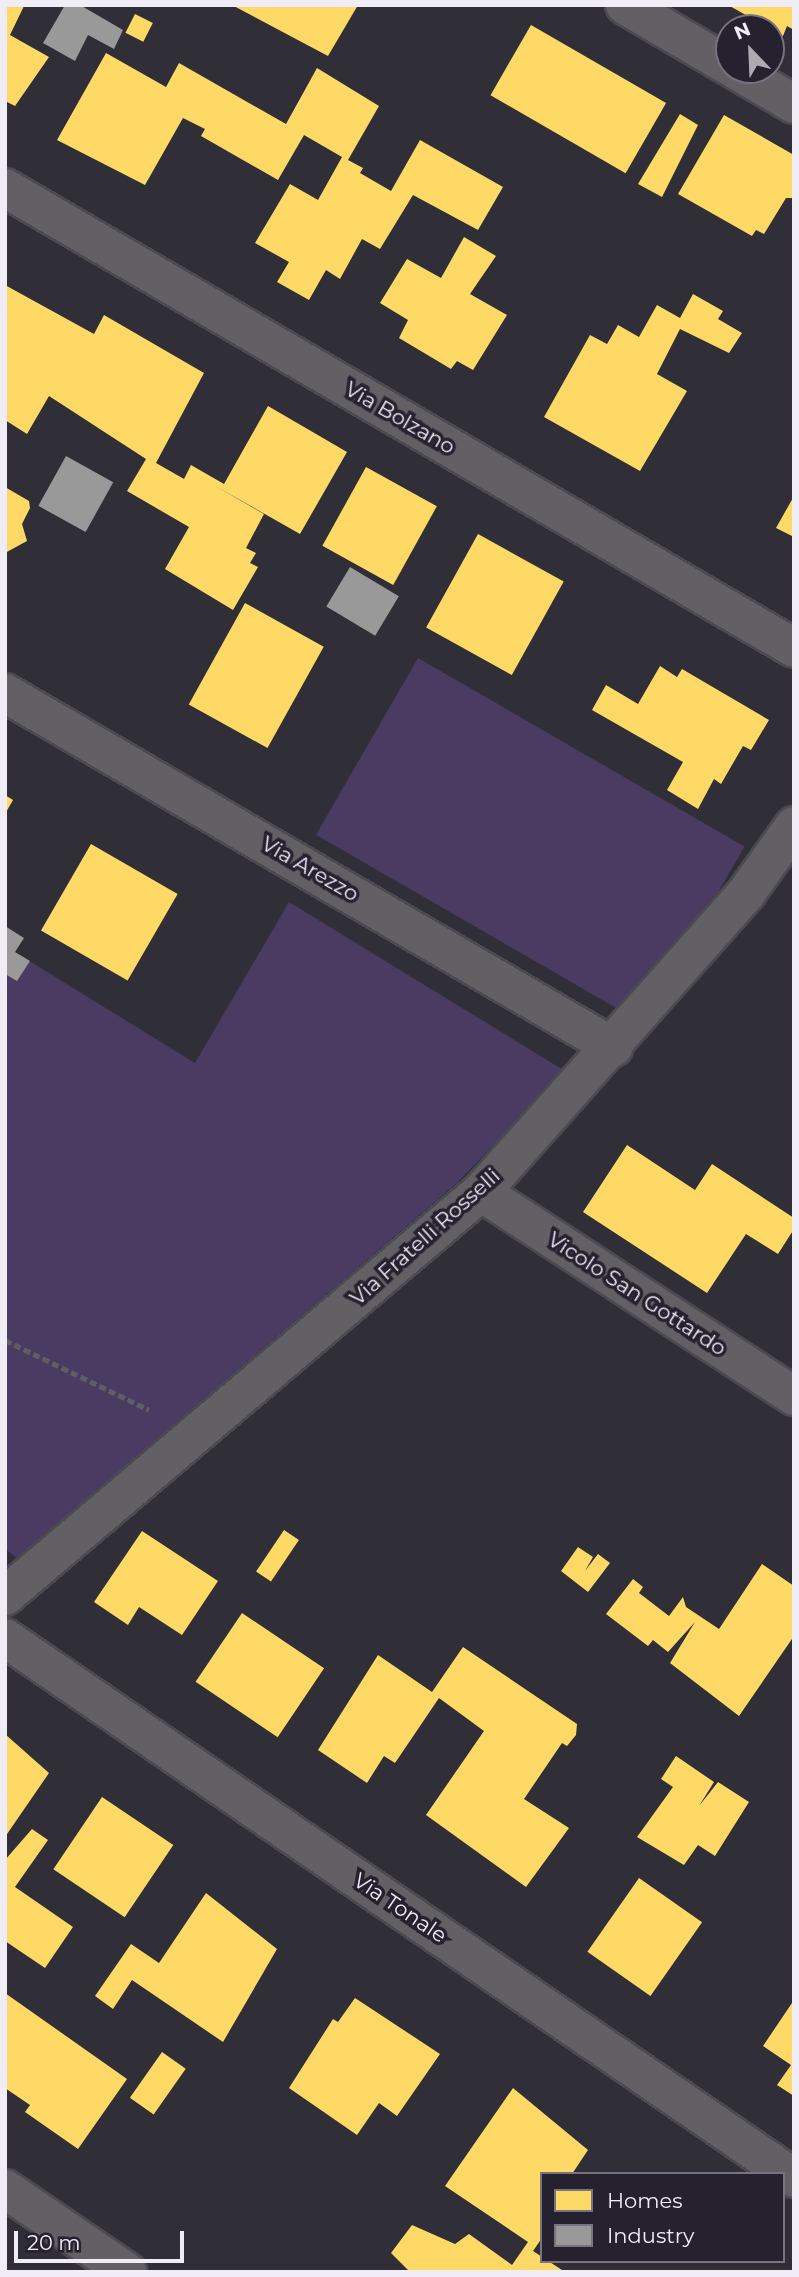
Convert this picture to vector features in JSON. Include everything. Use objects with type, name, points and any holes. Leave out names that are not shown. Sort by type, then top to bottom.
[{"type":"street","points":[[625,5],[715,58]]},
{"type":"street","points":[[760,84],[794,104]]},
{"type":"street","name":"Via Bolzano","points":[[5,188],[794,648]]},
{"type":"street","name":"Via Arezzo","points":[[5,692],[613,1047]]},
{"type":"street","name":"Via Fratelli Rosselli","points":[[5,1596],[193,1432],[481,1192],[613,1047],[747,892],[794,826]]},
{"type":"street","name":"Vicolo San Gottardo","points":[[481,1192],[794,1396]]},
{"type":"street","name":"Via Tonale","points":[[5,1638],[794,2178]]},
{"type":"street","points":[[5,2189],[127,2272]]},
{"type":"path","points":[[5,1340],[193,1432]]},
{"type":"shaded area","points":[[418,658],[744,846],[642,1023],[316,835]]},
{"type":"shaded area","points":[[289,902],[565,1071],[456,1184],[17,1558],[5,1549],[5,946],[195,1063]]},
{"type":"building: Homes","points":[[5,5],[24,6],[10,35],[49,57],[15,106],[5,101]]},
{"type":"building: Homes","points":[[232,5],[358,5],[328,56]]},
{"type":"building: Homes","points":[[728,5],[794,5],[794,30],[787,26],[785,31],[785,14],[744,14]]},
{"type":"building: Homes","points":[[135,14],[153,23],[143,42],[125,33]]},
{"type":"building: Homes","points":[[531,25],[666,103],[626,173],[490,95]]},
{"type":"building: Homes","points":[[106,53],[166,87],[179,63],[286,124],[317,68],[379,106],[348,160],[363,168],[360,173],[391,191],[420,140],[503,187],[478,230],[413,195],[380,249],[362,239],[340,279],[326,270],[309,300],[277,282],[289,262],[255,243],[290,184],[318,200],[342,157],[304,135],[278,180],[201,136],[205,129],[183,118],[145,185],[57,140]]},
{"type":"building: Homes","points":[[680,114],[698,125],[662,197],[638,184]]},
{"type":"building: Homes","points":[[724,115],[794,155],[794,198],[786,198],[764,234],[756,230],[752,236],[678,194]]},
{"type":"building: Homes","points":[[464,237],[496,256],[470,294],[507,315],[473,370],[457,361],[451,369],[399,338],[408,320],[380,303],[407,259],[441,278]]},
{"type":"building: Homes","points":[[5,285],[94,334],[104,315],[204,373],[156,463],[184,479],[191,465],[224,484],[268,406],[347,452],[300,534],[212,484],[264,514],[246,548],[256,553],[250,563],[258,567],[233,610],[165,569],[189,527],[127,491],[146,459],[49,396],[27,434],[5,420]]},
{"type":"building: Homes","points":[[693,294],[723,311],[718,319],[742,333],[729,353],[680,329],[657,374],[687,391],[640,471],[544,417],[590,335],[607,344],[618,325],[639,337],[657,305],[680,318]]},
{"type":"building: Homes","points":[[366,467],[437,506],[393,585],[322,546]]},
{"type":"building: Homes","points":[[5,487],[29,501],[30,508],[22,524],[27,541],[5,553]]},
{"type":"building: Homes","points":[[794,496],[794,537],[776,528]]},
{"type":"building: Homes","points":[[478,534],[564,582],[512,675],[426,628]]},
{"type":"building: Homes","points":[[245,603],[324,647],[267,748],[189,704]]},
{"type":"building: Homes","points":[[660,666],[677,677],[682,669],[769,720],[751,750],[743,746],[721,784],[714,779],[698,809],[667,790],[683,762],[592,710],[606,685],[638,704]]},
{"type":"building: Homes","points":[[5,795],[13,800],[5,814]]},
{"type":"building: Homes","points":[[91,844],[178,894],[128,981],[41,931]]},
{"type":"building: Homes","points":[[627,1145],[695,1190],[712,1164],[794,1218],[794,1229],[778,1254],[746,1234],[707,1293],[583,1212]]},
{"type":"building: Homes","points":[[284,1530],[299,1540],[271,1582],[256,1571]]},
{"type":"building: Homes","points":[[142,1531],[218,1581],[182,1635],[139,1607],[128,1625],[94,1602]]},
{"type":"building: Homes","points":[[578,1547],[593,1557],[585,1571],[598,1554],[610,1563],[588,1592],[561,1571]]},
{"type":"building: Homes","points":[[762,1564],[794,1586],[794,1636],[739,1716],[670,1663],[695,1622],[668,1652],[653,1640],[648,1646],[606,1614],[633,1579],[643,1587],[639,1593],[669,1616],[683,1597],[686,1607],[719,1629]]},
{"type":"building: Homes","points":[[242,1613],[324,1668],[278,1737],[196,1682]]},
{"type":"building: Homes","points":[[463,1647],[577,1724],[576,1735],[567,1746],[562,1743],[524,1799],[569,1828],[526,1887],[426,1815],[484,1731],[439,1698],[395,1763],[384,1756],[367,1783],[318,1750],[378,1655],[432,1692]]},
{"type":"building: Homes","points":[[5,1734],[49,1773],[5,1837]]},
{"type":"building: Homes","points":[[676,1756],[714,1782],[699,1806],[718,1782],[749,1802],[715,1856],[698,1845],[684,1865],[637,1837],[673,1787],[661,1779]]},
{"type":"building: Homes","points":[[102,1797],[173,1845],[125,1917],[53,1869]]},
{"type":"building: Homes","points":[[32,1829],[48,1840],[15,1887],[73,1927],[45,1968],[5,1941],[5,1860]]},
{"type":"building: Homes","points":[[639,1878],[702,1922],[650,1996],[587,1952]]},
{"type":"building: Homes","points":[[206,1893],[277,1949],[223,2042],[132,1980],[113,2009],[95,1996],[131,1944],[159,1963]]},
{"type":"building: Homes","points":[[5,1993],[127,2079],[78,2149],[25,2112],[30,2105],[5,2088]]},
{"type":"building: Homes","points":[[355,1998],[440,2054],[397,2116],[379,2103],[357,2135],[289,2088],[333,2019],[338,2022]]},
{"type":"building: Homes","points":[[794,2000],[794,2096],[777,2085],[791,2065],[763,2046]]},
{"type":"building: Homes","points":[[162,2052],[186,2069],[154,2115],[130,2098]]},
{"type":"building: Homes","points":[[513,2088],[588,2150],[573,2172],[540,2172],[540,2241],[533,2251],[540,2256],[540,2263],[551,2263],[565,2272],[410,2272],[391,2253],[412,2225],[455,2244],[469,2234],[512,2265],[528,2242],[445,2186]]},
{"type":"building: Industry","points":[[65,5],[80,5],[123,30],[114,49],[88,35],[75,61],[43,43]]},
{"type":"building: Industry","points":[[66,456],[113,482],[86,532],[38,506]]},
{"type":"building: Industry","points":[[350,567],[399,596],[375,636],[326,606]]},
{"type":"building: Industry","points":[[5,926],[24,938],[15,952],[30,961],[17,981],[5,974]]}]
